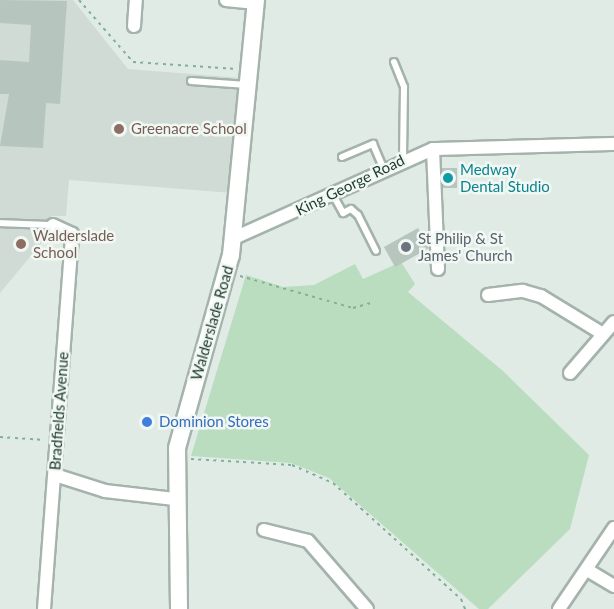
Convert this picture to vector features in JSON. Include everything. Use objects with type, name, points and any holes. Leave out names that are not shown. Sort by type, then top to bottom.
[{"type":"street","points":[[134,27],[136,0]]},
{"type":"street","points":[[226,0],[256,1]]},
{"type":"street","name":"Walderslade Road","points":[[179,609],[175,499],[176,458],[182,418],[228,273],[234,238],[256,1]]},
{"type":"street","name":"King George Road","points":[[234,238],[403,158],[433,149],[614,144]]},
{"type":"street","points":[[433,149],[438,269]]},
{"type":"street","name":"Bradfields Avenue","points":[[44,609],[72,234],[52,225]]},
{"type":"street","points":[[488,295],[523,291],[542,296],[603,334]]},
{"type":"street","points":[[570,373],[614,322]]},
{"type":"street","points":[[55,475],[105,491],[175,499]]},
{"type":"street","points":[[559,609],[590,571],[614,528]]},
{"type":"street","points":[[264,530],[308,541],[367,609]]},
{"type":"street","points":[[590,571],[614,586]]},
{"type":"lane","points":[[394,62],[404,87],[403,158]]},
{"type":"lane","points":[[191,81],[248,77]]},
{"type":"lane","points":[[342,157],[372,144],[383,167]]},
{"type":"lane","points":[[332,193],[343,213],[351,209],[358,215],[376,251]]},
{"type":"lane","points":[[0,223],[52,225]]},
{"type":"path","points":[[80,0],[133,62],[248,77]]},
{"type":"path","points":[[228,273],[353,308],[374,302]]},
{"type":"path","points":[[0,437],[56,441]]},
{"type":"path","points":[[176,458],[292,465],[318,475],[338,487],[461,599],[465,609]]},
{"type":"shaded area","name":"Greenacre School","points":[[0,0],[73,0],[128,69],[242,78],[232,193],[69,180],[66,216],[52,216],[49,234],[0,293]]},
{"type":"green space","points":[[401,262],[415,284],[408,292],[503,371],[589,455],[570,529],[488,609],[479,609],[329,478],[291,463],[191,456],[246,275],[283,287],[314,285],[355,264],[363,279]]},
{"type":"building","points":[[0,0],[67,1],[60,104],[46,103],[43,148],[0,146],[9,94],[0,94],[0,60],[29,62],[31,25],[0,23]]},
{"type":"building","name":"Medway Dental Studio","points":[[442,168],[457,168],[457,188],[442,188]]},
{"type":"building","name":"St Philip & St James' Church","points":[[418,228],[429,248],[395,267],[384,247]]},
{"type":"place","name":"Greenacre School","points":[[119,129]]},
{"type":"place","name":"Medway Dental Studio","points":[[448,178]]},
{"type":"place","name":"Walderslade School","points":[[21,244]]},
{"type":"place","name":"St Philip & St James' Church","points":[[406,247]]},
{"type":"place","name":"Dominion Stores","points":[[147,422]]}]
